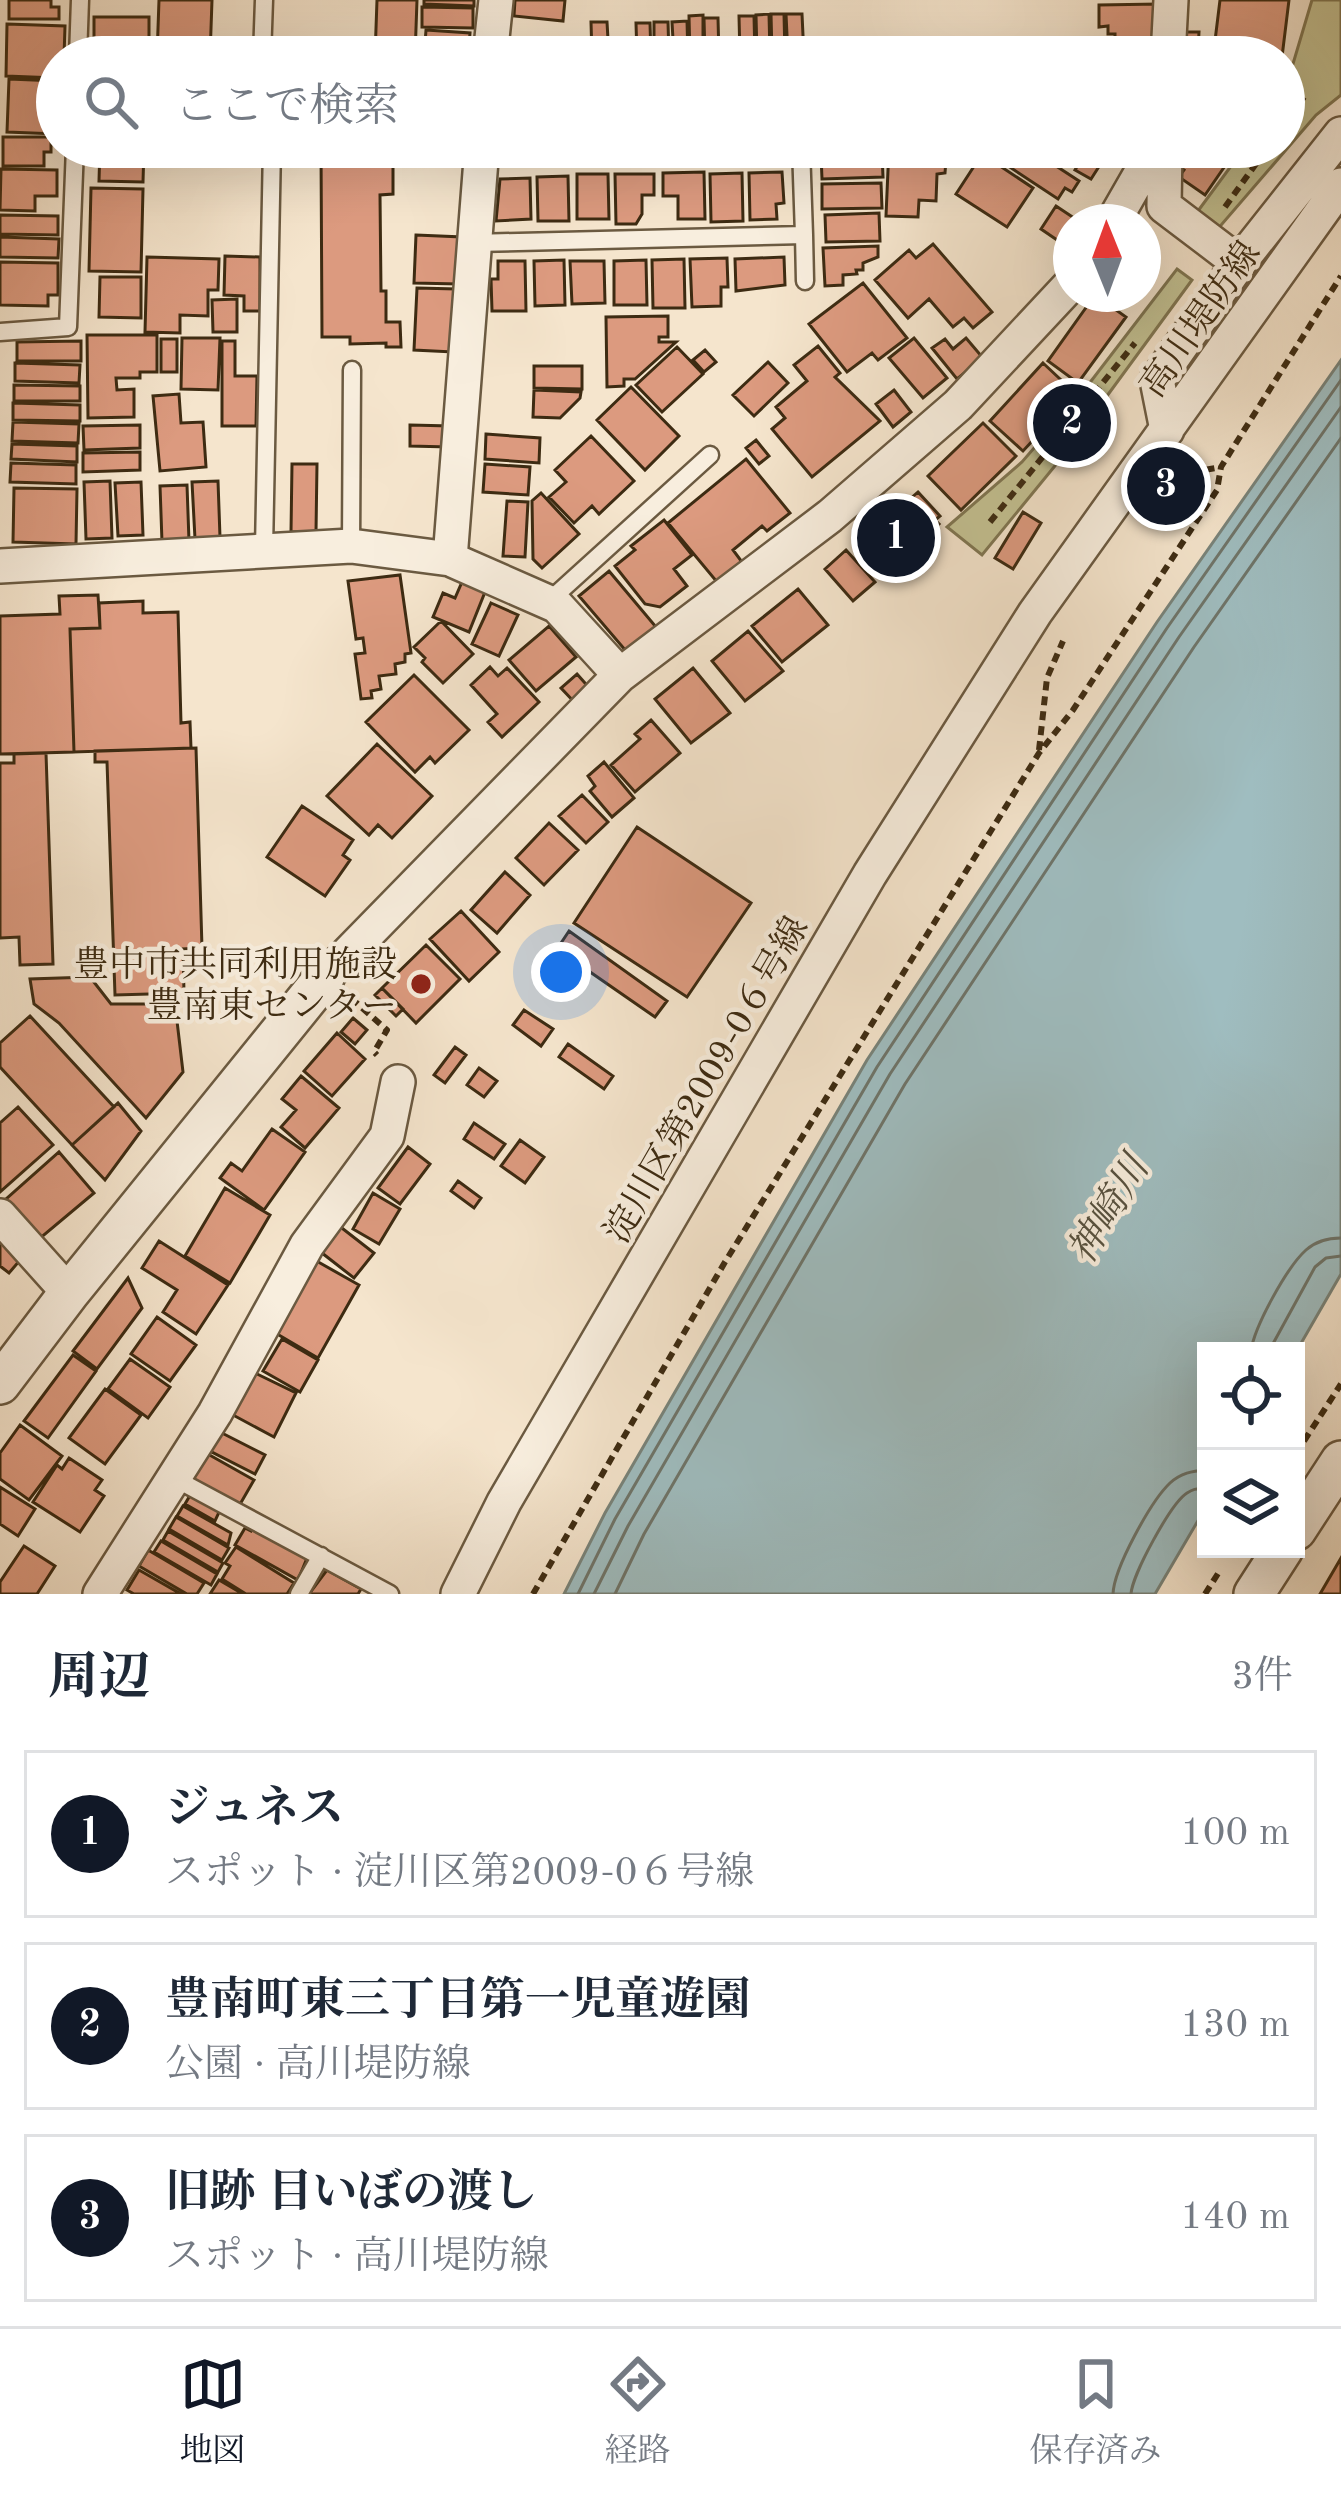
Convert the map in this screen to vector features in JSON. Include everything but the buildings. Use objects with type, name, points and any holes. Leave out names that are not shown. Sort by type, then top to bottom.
[{"type":"street","points":[[492,36],[496,0]]},
{"type":"street","points":[[1169,36],[1171,0]]},
{"type":"street","points":[[1167,430],[1157,380],[1232,243],[1341,134]]},
{"type":"street","points":[[450,559],[480,168]]},
{"type":"street","points":[[1123,204],[1144,168]]},
{"type":"street","points":[[1165,168],[1164,217],[1232,243]]},
{"type":"street","name":"高川堤防線","points":[[1035,613],[1341,185]]},
{"type":"street","points":[[0,1384],[324,978],[620,675],[830,516],[958,405],[1053,303]]},
{"type":"street","points":[[0,566],[351,546],[450,559],[557,606],[620,675]]},
{"type":"street","name":"淀川区第2009-0６号線","points":[[458,1594],[504,1502],[870,874],[1035,613]]},
{"type":"street","points":[[100,1594],[215,1413],[307,1245],[387,1136],[398,1082]]},
{"type":"street","points":[[0,1216],[69,1293]]},
{"type":"street","points":[[1305,1516],[1341,1461]]},
{"type":"street","points":[[1254,1594],[1277,1558]]},
{"type":"lane","points":[[79,36],[80,0]]},
{"type":"lane","points":[[263,36],[264,0]]},
{"type":"lane","points":[[0,332],[68,327],[74,168]]},
{"type":"lane","points":[[264,549],[275,168]]},
{"type":"lane","points":[[802,168],[805,281]]},
{"type":"lane","points":[[474,243],[804,235]]},
{"type":"lane","points":[[351,546],[352,370]]},
{"type":"lane","points":[[548,602],[710,455]]},
{"type":"lane","points":[[174,1478],[390,1594]]},
{"type":"lane","points":[[298,1594],[321,1556]]},
{"type":"path","points":[[1232,243],[1225,207],[1253,168]]},
{"type":"path","points":[[533,1594],[750,1221],[1039,754],[1217,490],[1221,467],[1341,276]]},
{"type":"path","points":[[990,522],[1148,326]]},
{"type":"path","points":[[1171,476],[1221,467]]},
{"type":"path","points":[[365,1010],[387,1030],[374,1052],[398,1082]]},
{"type":"path","points":[[1299,1450],[1341,1384]]},
{"type":"shaded area","points":[[1312,0],[1341,0],[1341,95],[1305,128],[1305,36],[1301,36]]},
{"type":"shaded area","points":[[1230,168],[1270,168],[1216,231],[1195,215]]},
{"type":"shaded area","points":[[1177,269],[1192,280],[1063,456],[982,555],[947,527],[1022,462],[1144,312],[1161,312],[1161,290]]},
{"type":"water","name":"神崎川","points":[[1341,360],[1341,1274],[1302,1342],[1197,1342],[1197,1522],[1155,1594],[564,1594],[605,1513],[867,1060],[1157,622]]},
{"type":"place","name":"豊南町東三丁目第一児童遊園","points":[[1072,423]]},
{"type":"place","name":"旧跡 目いぼの渡し","points":[[1166,486]]},
{"type":"place","name":"ジュネス","points":[[896,538]]},
{"type":"place","name":"豊中市共同利用施設 豊南東センター","points":[[421,984]]}]
